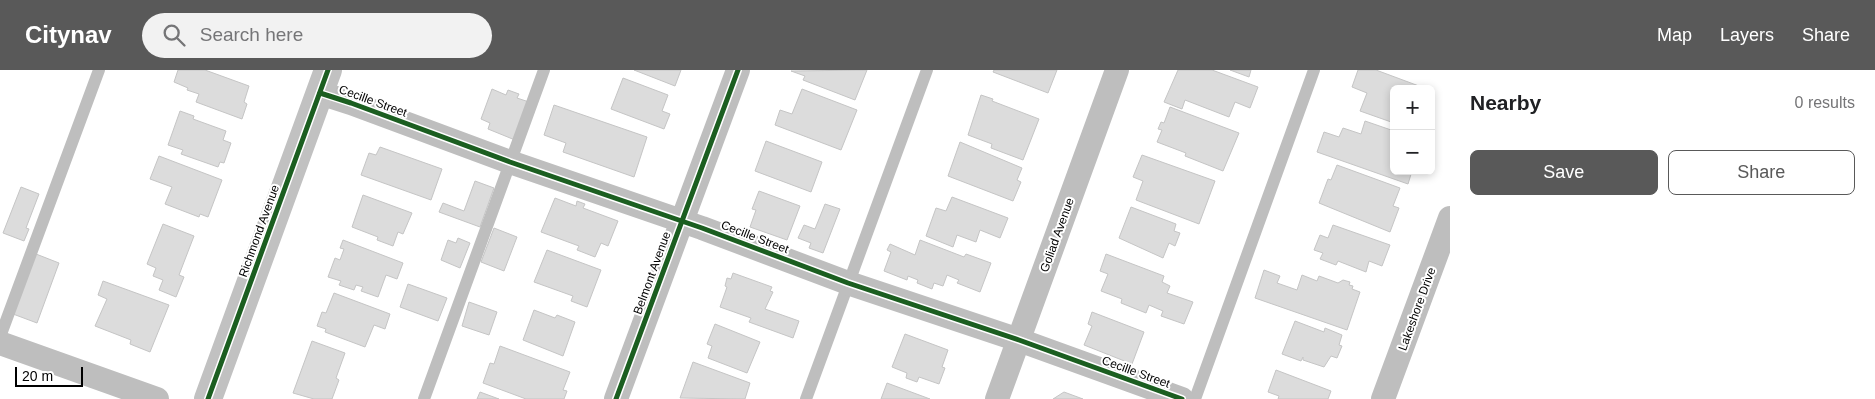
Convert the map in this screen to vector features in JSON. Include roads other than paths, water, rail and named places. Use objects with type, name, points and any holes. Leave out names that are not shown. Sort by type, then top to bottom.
[{"type":"street","name":"Belmont Avenue","points":[[616,399],[738,70]]},
{"type":"street","name":"Goliad Avenue","points":[[997,399],[1117,70]]},
{"type":"street","name":"Cecille Street","points":[[324,82],[351,103],[510,162],[682,221],[848,284],[1019,340],[1182,399]]},
{"type":"street","name":"Richmond Avenue","points":[[208,399],[324,82]]},
{"type":"street","name":"Lakeshore Drive","points":[[1384,399],[1450,218]]},
{"type":"street","points":[[0,343],[157,399]]},
{"type":"lane","points":[[0,337],[99,70]]},
{"type":"lane","points":[[424,399],[544,70]]},
{"type":"lane","points":[[806,399],[927,70]]},
{"type":"lane","points":[[1195,399],[1314,70]]}]
